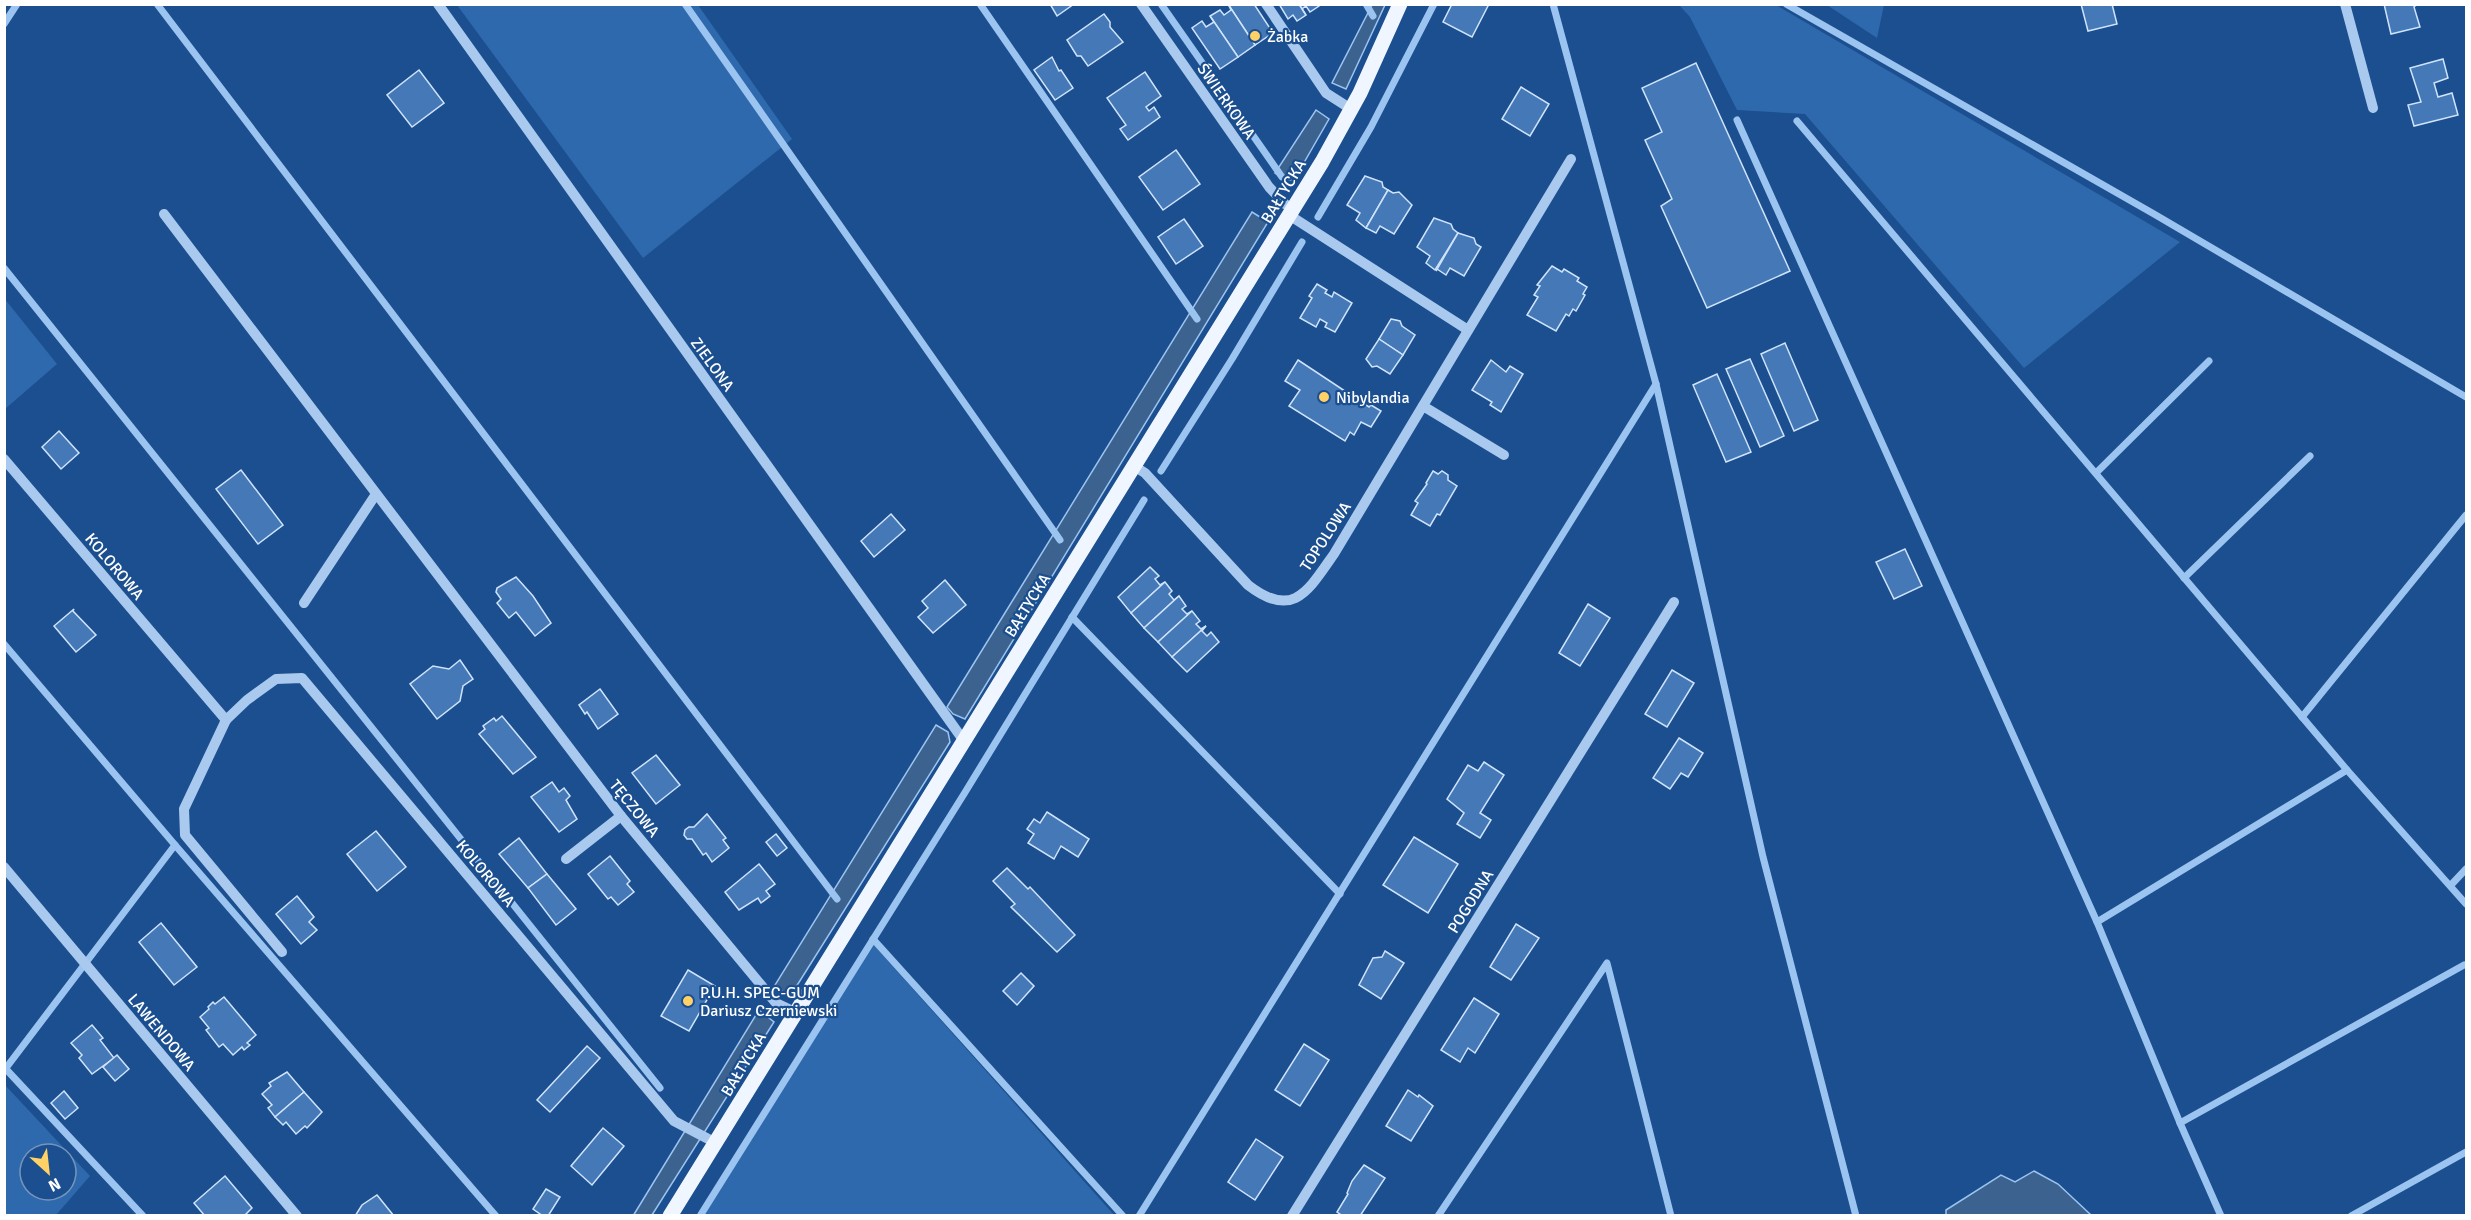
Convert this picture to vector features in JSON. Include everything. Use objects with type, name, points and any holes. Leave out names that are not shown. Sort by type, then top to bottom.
[{"type":"main road","name":"BAŁTYCKA","points":[[670,1215],[709,1140],[795,1012],[1291,212],[1351,109],[1400,4]]},
{"type":"street","name":"ZIELONA","points":[[438,4],[964,741]]},
{"type":"street","name":"ŚWIERKOWA","points":[[1141,4],[1269,187],[1291,212]]},
{"type":"street","points":[[1266,4],[1326,93],[1351,109]]},
{"type":"street","points":[[2345,4],[2373,108]]},
{"type":"street","name":"TOPOLOWA","points":[[1134,466],[1145,473],[1248,585],[1265,599],[1283,602],[1300,597],[1316,580],[1334,554],[1571,159]]},
{"type":"street","points":[[1291,212],[1468,330]]},
{"type":"street","name":"TĘCZOWA","points":[[164,214],[621,816],[776,1003],[795,1012]]},
{"type":"street","points":[[1423,406],[1504,455]]},
{"type":"street","name":"KOLOROWA","points":[[4,459],[226,720]]},
{"type":"street","points":[[304,603],[376,494]]},
{"type":"street","name":"POGODNA","points":[[1292,1215],[1674,602]]},
{"type":"street","name":"KOLOROWA","points":[[282,952],[185,835],[184,809],[226,720],[247,700],[276,679],[302,678],[674,1121],[709,1140]]},
{"type":"street","points":[[567,859],[621,816]]},
{"type":"street","name":"LAWENDOWA","points":[[4,867],[297,1215]]},
{"type":"shaded area","points":[[457,5],[698,5],[792,139],[643,258]]},
{"type":"shaded area","points":[[1372,5],[1385,5],[1346,89],[1332,83]]},
{"type":"shaded area","points":[[1679,5],[1776,5],[2180,242],[2024,368],[1805,114],[1737,110],[1690,17]]},
{"type":"shaded area","points":[[1827,5],[1884,5],[1877,38]]},
{"type":"shaded area","points":[[1316,110],[1329,119],[1294,180],[1285,180],[1275,173]]},
{"type":"shaded area","points":[[1252,212],[1268,222],[965,719],[953,714],[947,707]]},
{"type":"shaded area","points":[[4,298],[57,364],[5,409],[4,409]]},
{"type":"shaded area","points":[[936,725],[948,732],[950,742],[791,995],[783,992],[775,985]]},
{"type":"shaded area","points":[[873,944],[1114,1215],[703,1215]]},
{"type":"shaded area","points":[[759,1010],[774,1022],[652,1215],[633,1216]]},
{"type":"shaded area","points":[[5,1085],[58,1142],[18,1142],[18,1202],[67,1202],[56,1215],[5,1215]]},
{"type":"shaded area","points":[[78,1163],[90,1176],[78,1190]]},
{"type":"shaded area","points":[[2034,1171],[2058,1184],[2091,1215],[1946,1215],[1946,1210],[2001,1175],[2015,1182]]},
{"type":"building","points":[[1050,4],[1074,4],[1057,16]]},
{"type":"building","points":[[1228,4],[1254,4],[1273,33],[1255,45]]},
{"type":"building","points":[[1228,4],[1255,45],[1238,57],[1210,16],[1220,10],[1224,15],[1231,10]]},
{"type":"building","points":[[1279,4],[1299,4],[1306,15],[1297,21],[1293,15],[1288,19]]},
{"type":"building","points":[[1299,4],[1318,4],[1319,6],[1310,12],[1306,6],[1302,9]]},
{"type":"building","points":[[1452,4],[1489,4],[1472,37],[1443,22]]},
{"type":"building","points":[[2081,4],[2112,4],[2117,24],[2088,31]]},
{"type":"building","points":[[2384,4],[2417,4],[2414,7],[2420,27],[2391,34]]},
{"type":"building","points":[[1104,14],[1110,22],[1110,27],[1123,42],[1088,66],[1081,56],[1077,56],[1067,40]]},
{"type":"building","points":[[1210,16],[1238,57],[1220,69],[1192,28],[1202,21],[1206,27],[1214,22]]},
{"type":"building","points":[[1052,57],[1059,71],[1061,70],[1073,88],[1055,100],[1034,70]]},
{"type":"building","points":[[2443,59],[2448,78],[2434,83],[2438,97],[2452,93],[2458,115],[2414,126],[2408,105],[2421,102],[2410,68]]},
{"type":"building","points":[[1696,63],[1790,271],[1707,308],[1661,206],[1672,199],[1645,140],[1662,132],[1642,88]]},
{"type":"building","points":[[419,70],[444,103],[412,127],[387,95]]},
{"type":"building","points":[[1145,72],[1161,96],[1146,107],[1149,111],[1154,107],[1160,117],[1128,140],[1120,129],[1126,125],[1107,98]]},
{"type":"building","points":[[1521,87],[1549,104],[1530,136],[1502,119]]},
{"type":"building","points":[[1176,150],[1200,184],[1163,210],[1139,177]]},
{"type":"building","points":[[1365,176],[1382,182],[1383,187],[1388,190],[1366,228],[1356,220],[1360,213],[1347,205]]},
{"type":"building","points":[[1388,190],[1393,193],[1399,192],[1412,205],[1394,234],[1380,226],[1376,233],[1366,228]]},
{"type":"building","points":[[1434,218],[1451,224],[1458,233],[1435,270],[1426,263],[1430,256],[1417,247]]},
{"type":"building","points":[[1184,219],[1203,246],[1176,264],[1158,237]]},
{"type":"building","points":[[1458,233],[1474,238],[1476,244],[1481,247],[1464,276],[1450,268],[1446,275],[1437,269]]},
{"type":"building","points":[[1552,266],[1562,272],[1564,269],[1579,278],[1577,281],[1587,287],[1576,311],[1573,309],[1569,316],[1566,314],[1556,331],[1527,315],[1538,297],[1534,295],[1540,286],[1537,285]]},
{"type":"building","points":[[1317,284],[1327,290],[1325,293],[1332,297],[1334,292],[1352,303],[1335,332],[1325,327],[1327,323],[1320,319],[1316,327],[1300,318]]},
{"type":"building","points":[[1391,319],[1400,321],[1402,326],[1415,335],[1403,355],[1379,339]]},
{"type":"building","points":[[1379,339],[1403,355],[1390,374],[1377,366],[1372,367],[1366,359]]},
{"type":"building","points":[[1785,343],[1818,420],[1794,431],[1761,354]]},
{"type":"building","points":[[1750,359],[1784,436],[1760,447],[1726,369]]},
{"type":"building","name":"Nibylandia","points":[[1298,360],[1369,407],[1371,405],[1381,411],[1371,427],[1361,422],[1354,435],[1350,432],[1345,441],[1289,406],[1300,390],[1285,381]]},
{"type":"building","points":[[1491,360],[1506,372],[1510,366],[1523,374],[1501,412],[1490,405],[1492,402],[1472,390]]},
{"type":"building","points":[[1717,374],[1751,452],[1726,462],[1693,385]]},
{"type":"building","points":[[59,431],[79,453],[61,469],[42,447]]},
{"type":"building","points":[[241,470],[283,525],[258,544],[216,489]]},
{"type":"building","points":[[1433,471],[1438,474],[1442,471],[1448,475],[1448,480],[1457,486],[1440,515],[1437,514],[1430,526],[1411,515],[1418,503],[1415,501]]},
{"type":"building","points":[[891,514],[905,530],[874,557],[861,541]]},
{"type":"building","points":[[1905,549],[1922,586],[1894,599],[1876,562]]},
{"type":"building","points":[[1150,567],[1159,576],[1155,579],[1160,585],[1165,582],[1131,613],[1118,597]]},
{"type":"building","points":[[516,577],[533,596],[551,623],[535,636],[516,612],[509,618],[497,603],[501,599],[496,592],[497,588]]},
{"type":"building","points":[[945,580],[966,605],[933,633],[918,617],[928,608],[922,601]]},
{"type":"building","points":[[1165,582],[1172,591],[1169,594],[1174,600],[1179,596],[1144,628],[1131,613]]},
{"type":"building","points":[[1179,596],[1186,606],[1182,609],[1187,614],[1192,611],[1158,642],[1144,628]]},
{"type":"building","points":[[1588,604],[1610,618],[1580,666],[1559,653]]},
{"type":"building","points":[[74,609],[73,611],[96,635],[76,652],[54,626]]},
{"type":"building","points":[[1192,611],[1200,621],[1196,624],[1201,629],[1206,626],[1172,657],[1158,642]]},
{"type":"building","points":[[1206,626],[1202,631],[1207,636],[1211,632],[1219,642],[1187,672],[1172,657]]},
{"type":"building","points":[[460,660],[473,679],[463,686],[460,701],[437,719],[410,684],[433,666],[449,669]]},
{"type":"building","points":[[1672,670],[1694,683],[1667,727],[1645,714]]},
{"type":"building","points":[[600,689],[618,714],[598,729],[587,712],[585,714],[579,705]]},
{"type":"building","points":[[502,716],[536,757],[513,774],[479,734],[485,729],[483,726],[494,718],[496,721]]},
{"type":"building","points":[[1679,738],[1703,753],[1688,777],[1681,773],[1670,789],[1653,778]]},
{"type":"building","points":[[656,755],[680,785],[656,804],[632,773]]},
{"type":"building","points":[[1484,762],[1504,775],[1480,813],[1491,820],[1480,838],[1457,824],[1464,813],[1447,799],[1468,765],[1478,771]]},
{"type":"building","points":[[552,782],[559,792],[564,788],[570,796],[566,800],[577,819],[559,832],[531,797]]},
{"type":"building","points":[[1047,812],[1089,839],[1078,857],[1061,846],[1054,859],[1028,843],[1034,834],[1027,829],[1034,819],[1040,823]]},
{"type":"building","points":[[707,814],[726,838],[723,840],[729,848],[712,862],[706,853],[703,855],[692,839],[687,839],[684,835],[685,830],[694,827]]},
{"type":"building","points":[[376,831],[406,867],[377,891],[347,854]]},
{"type":"building","points":[[776,834],[787,848],[777,856],[766,842]]},
{"type":"building","points":[[1414,837],[1458,864],[1428,913],[1383,885]]},
{"type":"building","points":[[519,838],[547,874],[528,888],[499,854]]},
{"type":"building","points":[[610,856],[630,881],[627,884],[634,892],[618,905],[611,897],[608,899],[588,874]]},
{"type":"building","points":[[759,864],[775,884],[766,891],[770,896],[761,903],[758,898],[739,910],[725,892]]},
{"type":"building","points":[[1007,868],[1028,889],[1030,887],[1075,935],[1057,952],[1011,907],[1015,904],[993,881]]},
{"type":"building","points":[[547,874],[576,909],[556,925],[528,888]]},
{"type":"building","points":[[297,896],[314,917],[309,922],[317,930],[301,944],[276,914]]},
{"type":"building","points":[[161,923],[197,967],[174,985],[139,942]]},
{"type":"building","points":[[1516,924],[1539,938],[1511,980],[1490,967]]},
{"type":"building","points":[[1385,951],[1404,963],[1381,999],[1359,985],[1373,958],[1382,957]]},
{"type":"building","name":"P.U.H. SPEC-GUM Dariusz Czerniewski","points":[[688,970],[715,986],[689,1031],[661,1016]]},
{"type":"building","points":[[1021,973],[1034,986],[1017,1005],[1003,991]]},
{"type":"building","points":[[224,997],[256,1035],[247,1043],[250,1045],[244,1050],[242,1047],[233,1055],[223,1044],[219,1047],[206,1030],[209,1028],[200,1017],[213,1002],[215,1004]]},
{"type":"building","points":[[1474,998],[1499,1014],[1475,1053],[1468,1048],[1460,1062],[1441,1050]]},
{"type":"building","points":[[92,1025],[103,1038],[100,1040],[114,1058],[92,1074],[79,1058],[82,1055],[71,1043]]},
{"type":"building","points":[[1304,1044],[1329,1060],[1300,1106],[1275,1090]]},
{"type":"building","points":[[587,1046],[600,1058],[550,1112],[537,1100]]},
{"type":"building","points":[[117,1055],[129,1069],[115,1081],[103,1067]]},
{"type":"building","points":[[287,1072],[304,1092],[275,1117],[268,1108],[272,1105],[262,1094],[271,1086],[269,1083]]},
{"type":"building","points":[[1408,1090],[1433,1106],[1411,1141],[1386,1126]]},
{"type":"building","points":[[64,1091],[78,1108],[65,1119],[51,1103]]},
{"type":"building","points":[[304,1092],[322,1112],[307,1128],[305,1126],[296,1134],[286,1122],[283,1125],[275,1117]]},
{"type":"building","points":[[603,1128],[624,1146],[592,1185],[571,1166]]},
{"type":"building","points":[[1256,1139],[1283,1157],[1255,1200],[1228,1182]]},
{"type":"building","points":[[1364,1165],[1385,1178],[1360,1216],[1343,1216],[1337,1212],[1348,1194],[1352,1181]]},
{"type":"building","points":[[225,1176],[252,1208],[244,1216],[205,1216],[194,1203]]},
{"type":"building","points":[[546,1189],[560,1197],[548,1216],[543,1216],[533,1209]]},
{"type":"building","points":[[377,1195],[394,1216],[355,1216],[362,1205]]},
{"type":"waterway","points":[[4,24],[17,4]]},
{"type":"waterway","points":[[157,4],[837,899]]},
{"type":"waterway","points":[[685,4],[1060,540]]},
{"type":"waterway","points":[[980,4],[1197,319]]},
{"type":"waterway","points":[[1161,4],[1282,177]]},
{"type":"waterway","points":[[1366,4],[1373,16]]},
{"type":"waterway","points":[[1318,217],[1371,127],[1434,4]]},
{"type":"waterway","points":[[1553,4],[1656,384],[1763,857],[1856,1216]]},
{"type":"waterway","points":[[1786,4],[2154,214],[2466,397]]},
{"type":"waterway","points":[[1737,120],[2097,922],[2221,1216]]},
{"type":"waterway","points":[[1797,121],[2347,770]]},
{"type":"waterway","points":[[1161,471],[1302,242]]},
{"type":"waterway","points":[[4,268],[660,1088]]},
{"type":"waterway","points":[[2096,473],[2209,361]]},
{"type":"waterway","points":[[1139,1216],[1656,384]]},
{"type":"waterway","points":[[2184,578],[2310,456]]},
{"type":"waterway","points":[[700,1216],[964,794],[1144,500]]},
{"type":"waterway","points":[[2302,717],[2466,515]]},
{"type":"waterway","points":[[1072,617],[1340,894]]},
{"type":"waterway","points":[[4,644],[496,1216]]},
{"type":"waterway","points":[[2097,922],[2347,770],[2466,904]]},
{"type":"waterway","points":[[6,1068],[175,845]]},
{"type":"waterway","points":[[2451,885],[2466,869]]},
{"type":"waterway","points":[[873,939],[1123,1216]]},
{"type":"waterway","points":[[1438,1216],[1607,963],[1671,1216]]},
{"type":"waterway","points":[[2180,1123],[2464,965]]},
{"type":"waterway","points":[[4,1067],[143,1216]]},
{"type":"waterway","points":[[2351,1216],[2466,1152]]},
{"type":"place","name":"Żabka","points":[[1255,36]]},
{"type":"place","name":"Nibylandia","points":[[1324,397]]},
{"type":"place","name":"P.U.H. SPEC-GUM Dariusz Czerniewski","points":[[688,1001]]}]
